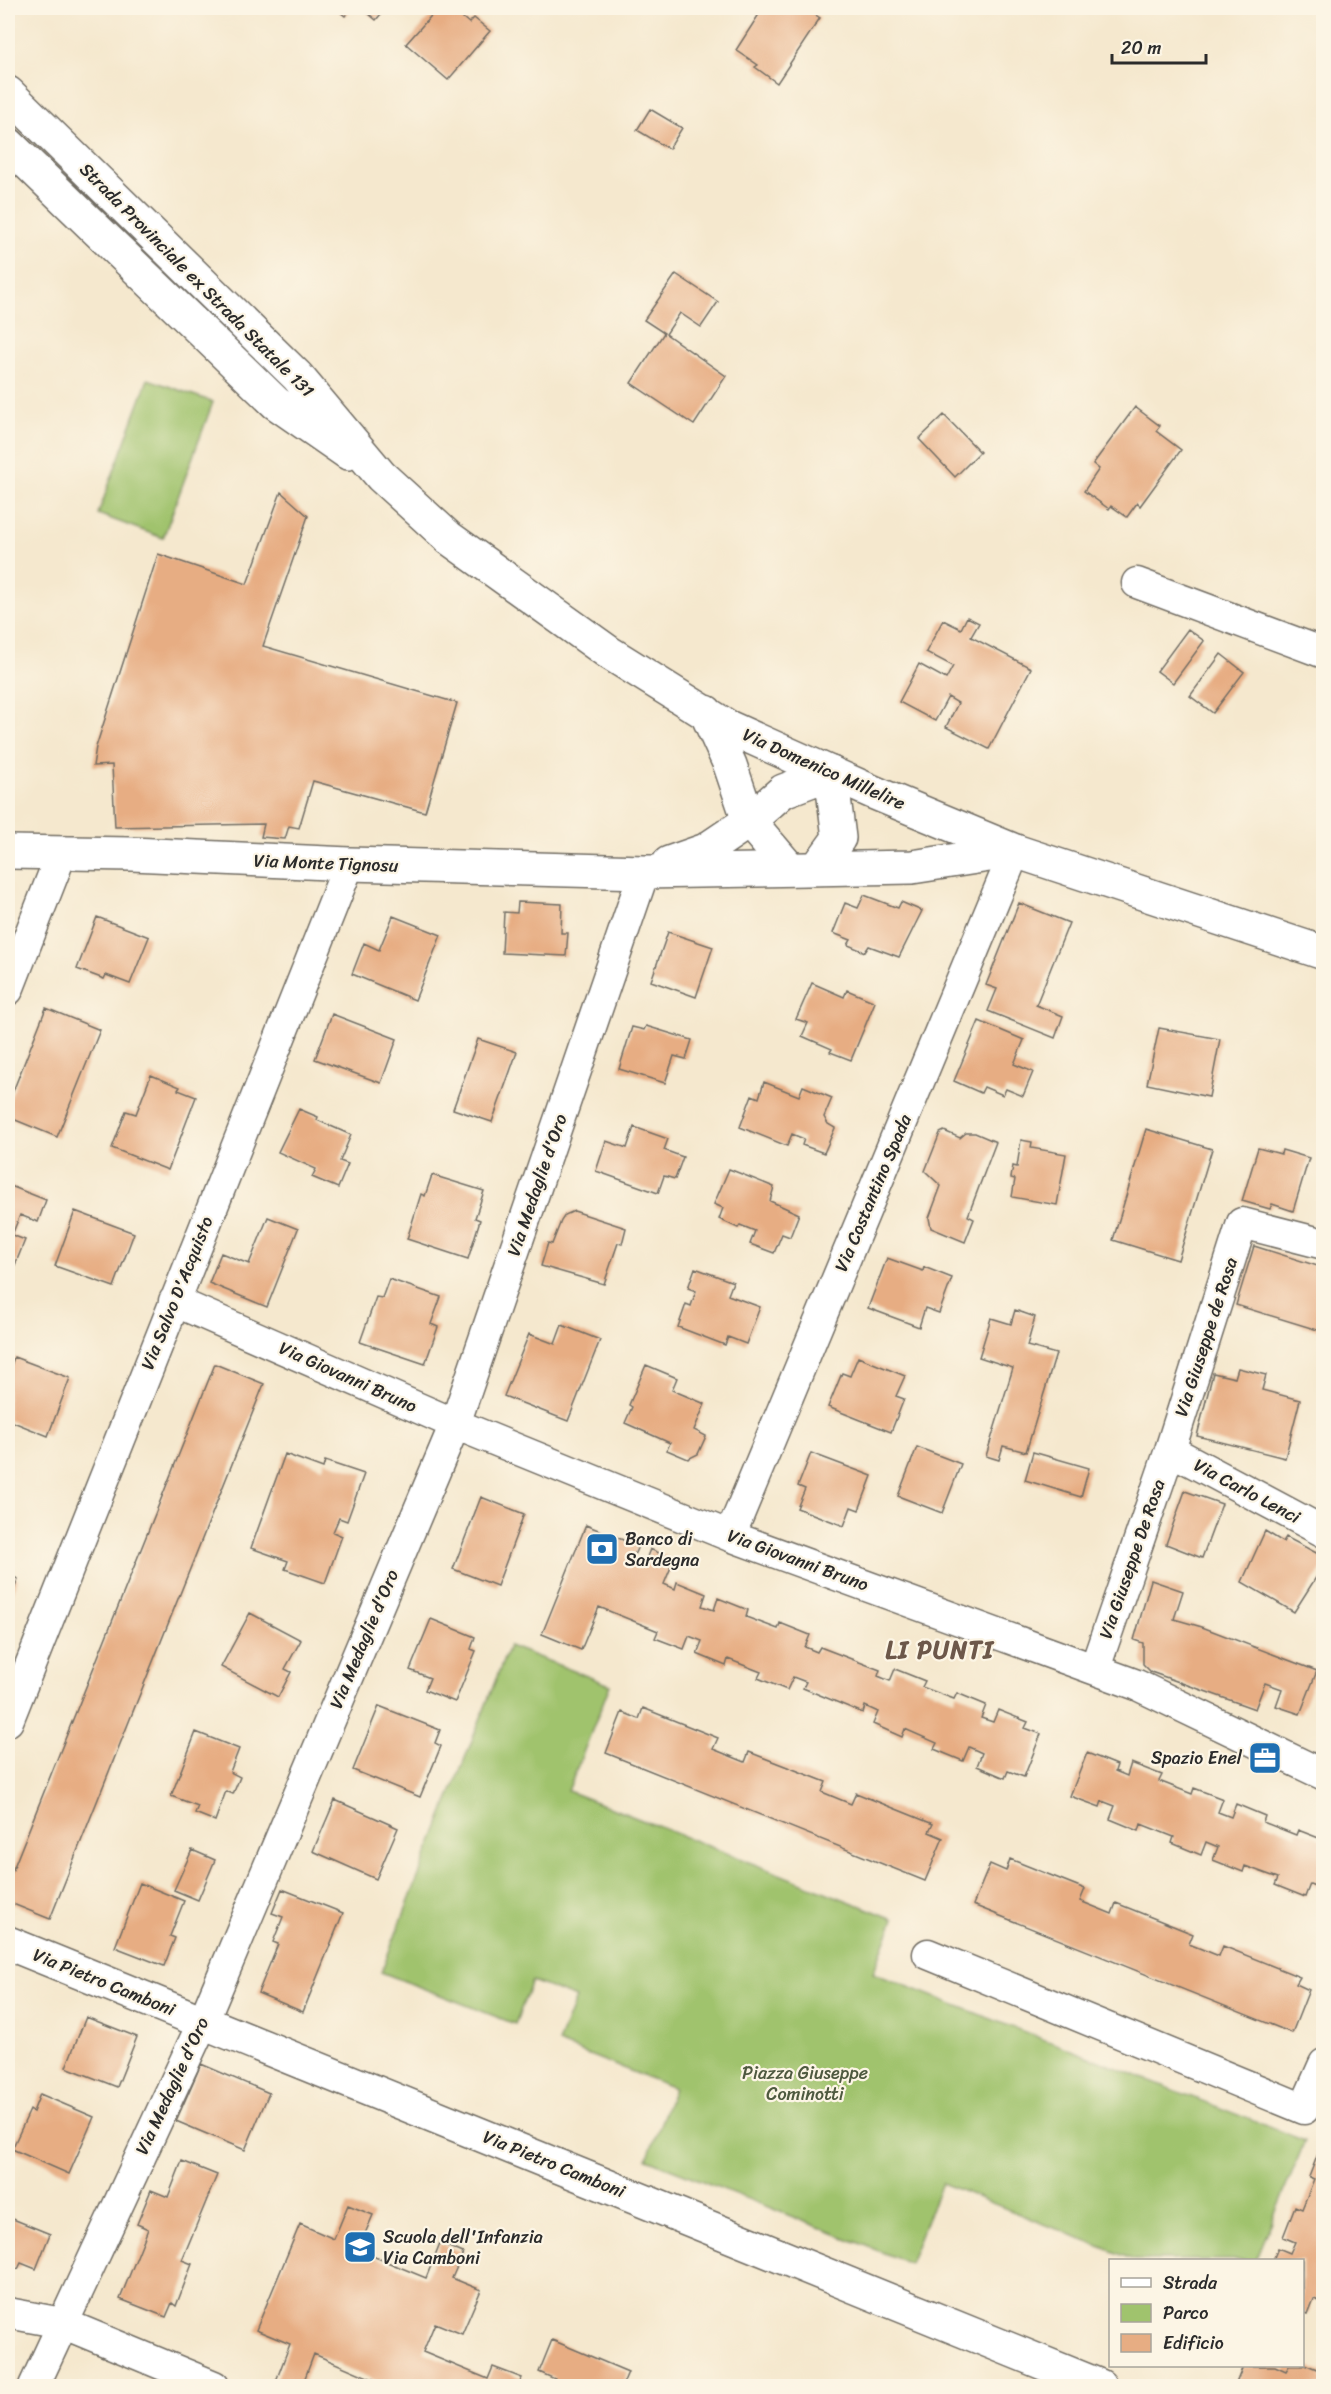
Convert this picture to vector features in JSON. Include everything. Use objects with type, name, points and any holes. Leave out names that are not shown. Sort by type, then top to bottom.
[{"type":"street","name":"Strada Provinciale ex Strada Statale 131","points":[[8,93],[297,376],[381,476]]},
{"type":"street","name":"Strada Provinciale ex Strada Statale 131","points":[[8,144],[276,403],[381,476]]},
{"type":"street","name":"Via Domenico Millelire","points":[[381,476],[449,538],[608,652],[728,727],[1015,851],[1323,953]]},
{"type":"street","points":[[1137,584],[1323,653]]},
{"type":"street","points":[[706,712],[730,765],[749,821],[804,868],[838,838],[831,773]]},
{"type":"street","name":"Via Monte Tignosu","points":[[644,872],[706,850],[749,821],[783,791],[831,773]]},
{"type":"street","name":"Via Monte Tignosu","points":[[8,852],[644,872],[912,867],[1015,851]]},
{"type":"street","name":"Via Costantino Spada","points":[[730,1536],[1015,851]]},
{"type":"street","points":[[8,990],[62,852]]},
{"type":"street","name":"Via Salvo D'Acquisto","points":[[8,1721],[349,864]]},
{"type":"street","name":"Via Medaglie d'Oro","points":[[34,2386],[202,2022],[455,1425],[644,872]]},
{"type":"street","name":"Via Giuseppe de Rosa","points":[[1170,1450],[1242,1223],[1323,1244]]},
{"type":"street","name":"Via Giovanni Bruno","points":[[174,1301],[455,1425],[730,1536],[1137,1685],[1323,1775]]},
{"type":"street","name":"Via Carlo Lenci","points":[[1170,1450],[1323,1532]]},
{"type":"street","name":"Via Giuseppe De Rosa","points":[[1095,1668],[1170,1450]]},
{"type":"street","name":"Via Pietro Camboni","points":[[8,1943],[1100,2386]]},
{"type":"street","points":[[928,1954],[1304,2109],[1323,2064]]},
{"type":"street","points":[[8,2313],[62,2323],[214,2386]]},
{"type":"green space","points":[[148,379],[213,402],[163,538],[98,514]]},
{"type":"green space","name":"Piazza Giuseppe Cominotti","points":[[509,1646],[610,1685],[568,1791],[894,1919],[873,1973],[1305,2141],[1256,2259],[1132,2259],[942,2183],[909,2263],[647,2159],[674,2088],[558,2043],[576,1998],[532,1981],[515,2024],[381,1972]]},
{"type":"building","points":[[335,8],[352,8],[345,16]]},
{"type":"building","points":[[362,8],[386,8],[376,20]]},
{"type":"building","points":[[438,8],[451,8],[469,23],[474,18],[490,31],[448,80],[406,44]]},
{"type":"building","points":[[763,8],[805,8],[820,18],[777,83],[755,67],[758,65],[736,50]]},
{"type":"building","points":[[650,109],[682,128],[669,149],[637,130]]},
{"type":"building","points":[[676,274],[718,302],[701,327],[680,313],[666,334],[726,376],[694,425],[631,383],[664,333],[644,320]]},
{"type":"building","points":[[1135,407],[1160,426],[1156,431],[1181,450],[1140,506],[1137,503],[1127,517],[1111,506],[1109,509],[1084,491],[1099,469],[1093,464]]},
{"type":"building","points":[[944,415],[980,452],[955,477],[919,439]]},
{"type":"building","points":[[281,492],[308,516],[263,646],[457,703],[425,812],[313,781],[299,828],[289,826],[285,839],[261,837],[264,824],[115,827],[112,765],[93,766],[96,747],[158,554],[247,584]]},
{"type":"building","points":[[967,617],[979,623],[971,637],[1031,668],[989,749],[946,727],[958,703],[948,697],[935,721],[899,702],[919,664],[946,679],[953,666],[926,652],[943,620],[961,629]]},
{"type":"building","points":[[1188,629],[1204,641],[1173,683],[1157,671]]},
{"type":"building","points":[[1221,654],[1244,672],[1213,713],[1190,696]]},
{"type":"building","points":[[864,895],[898,908],[901,902],[922,911],[899,957],[869,946],[865,952],[848,945],[851,940],[833,933],[845,903],[858,908]]},
{"type":"building","points":[[518,902],[562,904],[561,933],[568,933],[566,956],[502,953],[504,912],[517,913]]},
{"type":"building","points":[[1019,903],[1069,923],[1036,1005],[1063,1016],[1055,1038],[988,1011],[997,989],[986,985]]},
{"type":"building","points":[[393,916],[441,935],[415,1000],[352,974],[364,943],[379,950]]},
{"type":"building","points":[[97,917],[149,937],[130,984],[106,975],[104,979],[77,969]]},
{"type":"building","points":[[668,932],[713,947],[696,997],[651,981]]},
{"type":"building","points":[[812,983],[844,997],[847,990],[875,1002],[851,1060],[830,1052],[832,1049],[802,1036],[808,1023],[796,1019]]},
{"type":"building","points":[[46,1008],[100,1030],[57,1137],[8,1117],[8,1104]]},
{"type":"building","points":[[332,1014],[397,1039],[381,1083],[315,1059]]},
{"type":"building","points":[[979,1021],[1024,1040],[1014,1064],[1033,1072],[1023,1096],[1006,1089],[1003,1095],[984,1087],[981,1093],[954,1081]]},
{"type":"building","points":[[646,1026],[692,1040],[686,1059],[674,1056],[665,1083],[619,1069],[632,1027],[644,1030]]},
{"type":"building","points":[[1159,1028],[1220,1039],[1209,1097],[1147,1084]]},
{"type":"building","points":[[478,1039],[517,1052],[492,1122],[453,1109]]},
{"type":"building","points":[[151,1075],[180,1087],[178,1090],[196,1097],[168,1170],[112,1148],[126,1111],[136,1114]]},
{"type":"building","points":[[764,1082],[799,1096],[803,1086],[832,1098],[824,1117],[828,1124],[835,1128],[824,1153],[802,1145],[804,1139],[792,1134],[787,1146],[740,1127],[752,1095],[759,1098]]},
{"type":"building","points":[[299,1109],[351,1135],[340,1161],[348,1164],[338,1188],[312,1177],[316,1169],[278,1152]]},
{"type":"building","points":[[634,1127],[668,1139],[664,1150],[683,1157],[675,1179],[664,1176],[658,1193],[596,1171],[606,1141],[627,1148]]},
{"type":"building","points":[[1146,1129],[1212,1149],[1178,1260],[1113,1240]]},
{"type":"building","points":[[944,1131],[960,1138],[966,1133],[975,1133],[996,1142],[968,1216],[974,1219],[965,1242],[931,1228],[929,1218],[941,1186],[925,1171],[940,1133]]},
{"type":"building","points":[[1021,1140],[1032,1142],[1031,1148],[1066,1154],[1057,1205],[1012,1197],[1015,1179],[1011,1178],[1013,1166],[1017,1167]]},
{"type":"building","points":[[1258,1148],[1281,1154],[1282,1150],[1309,1158],[1293,1211],[1272,1204],[1270,1209],[1242,1201]]},
{"type":"building","points":[[729,1169],[774,1187],[770,1201],[799,1214],[790,1237],[782,1234],[774,1253],[750,1244],[755,1231],[740,1225],[738,1228],[719,1219],[723,1208],[714,1204]]},
{"type":"building","points":[[432,1175],[484,1191],[475,1218],[480,1220],[468,1259],[407,1239],[421,1194],[425,1196]]},
{"type":"building","points":[[8,1185],[46,1200],[38,1222],[20,1215],[12,1235],[25,1240],[15,1265],[8,1262]]},
{"type":"building","points":[[75,1211],[134,1233],[114,1287],[55,1266]]},
{"type":"building","points":[[574,1211],[626,1228],[622,1244],[618,1243],[604,1284],[541,1266],[548,1243],[552,1244],[561,1221],[565,1215]]},
{"type":"building","points":[[268,1217],[298,1229],[267,1307],[209,1283],[221,1253],[249,1264]]},
{"type":"building","points":[[1254,1246],[1324,1268],[1324,1332],[1236,1305]]},
{"type":"building","points":[[887,1258],[923,1271],[924,1267],[952,1278],[939,1313],[925,1308],[919,1327],[868,1308]]},
{"type":"building","points":[[695,1268],[733,1282],[728,1295],[760,1307],[746,1344],[728,1337],[725,1345],[678,1327],[686,1304],[691,1306],[696,1291],[688,1288]]},
{"type":"building","points":[[389,1279],[441,1297],[431,1324],[438,1327],[425,1364],[360,1342],[376,1297],[382,1298]]},
{"type":"building","points":[[1015,1310],[1035,1317],[1027,1346],[1056,1354],[1026,1452],[1003,1446],[999,1460],[986,1456],[1013,1368],[979,1357],[991,1318],[1011,1324]]},
{"type":"building","points":[[562,1325],[600,1340],[568,1421],[504,1396],[529,1334],[555,1344]]},
{"type":"building","points":[[14,1357],[70,1378],[48,1436],[8,1420],[8,1375]]},
{"type":"building","points":[[858,1357],[905,1376],[896,1396],[904,1399],[891,1432],[828,1407],[842,1373],[850,1376]]},
{"type":"building","points":[[215,1364],[264,1384],[50,1919],[8,1902],[8,1882]]},
{"type":"building","points":[[646,1365],[677,1378],[672,1390],[705,1404],[694,1430],[706,1436],[698,1454],[688,1459],[667,1450],[670,1443],[625,1423],[632,1407],[629,1405]]},
{"type":"building","points":[[1238,1368],[1266,1375],[1262,1390],[1300,1400],[1285,1458],[1197,1436],[1213,1373],[1235,1378]]},
{"type":"building","points":[[917,1447],[961,1464],[942,1513],[898,1496]]},
{"type":"building","points":[[1033,1452],[1089,1468],[1081,1497],[1025,1480]]},
{"type":"building","points":[[811,1453],[872,1476],[859,1510],[851,1507],[844,1526],[797,1508],[805,1489],[798,1486]]},
{"type":"building","points":[[285,1454],[323,1468],[325,1461],[364,1474],[347,1521],[339,1518],[333,1532],[342,1536],[325,1583],[285,1569],[288,1561],[251,1548]]},
{"type":"building","points":[[1185,1491],[1222,1504],[1202,1558],[1166,1544]]},
{"type":"building","points":[[481,1497],[524,1514],[497,1586],[453,1569]]},
{"type":"building","points":[[586,1525],[638,1546],[632,1560],[644,1565],[650,1549],[668,1557],[665,1564],[671,1567],[664,1584],[675,1589],[677,1582],[706,1594],[702,1606],[714,1610],[718,1598],[748,1610],[746,1617],[778,1629],[780,1623],[810,1635],[805,1647],[817,1652],[820,1647],[880,1670],[878,1676],[890,1681],[895,1669],[925,1681],[922,1687],[954,1699],[957,1693],[986,1705],[981,1718],[993,1722],[998,1710],[1028,1722],[1025,1728],[1041,1734],[1024,1777],[1008,1771],[1005,1778],[977,1766],[982,1753],[969,1747],[963,1761],[934,1749],[937,1743],[905,1729],[902,1737],[873,1724],[878,1712],[865,1706],[863,1713],[803,1688],[806,1682],[793,1677],[787,1690],[758,1678],[761,1672],[728,1659],[726,1666],[697,1654],[702,1641],[689,1636],[684,1649],[655,1638],[658,1631],[599,1607],[581,1650],[542,1634]]},
{"type":"building","points":[[1265,1531],[1283,1542],[1286,1537],[1324,1557],[1324,1565],[1294,1612],[1242,1582]]},
{"type":"building","points":[[8,1575],[18,1579],[8,1606]]},
{"type":"building","points":[[1151,1580],[1183,1591],[1174,1619],[1202,1627],[1317,1671],[1300,1714],[1276,1706],[1282,1689],[1265,1683],[1255,1709],[1151,1672],[1143,1664],[1143,1643],[1134,1640]]},
{"type":"building","points":[[250,1613],[301,1640],[285,1669],[291,1672],[278,1697],[221,1667]]},
{"type":"building","points":[[431,1619],[475,1637],[471,1649],[476,1651],[455,1702],[425,1690],[430,1678],[410,1670]]},
{"type":"building","points":[[379,1706],[440,1730],[435,1743],[441,1746],[420,1797],[353,1770]]},
{"type":"building","points":[[643,1708],[718,1738],[713,1749],[745,1762],[749,1752],[826,1782],[822,1792],[851,1804],[856,1793],[933,1824],[929,1832],[943,1838],[925,1881],[606,1753],[622,1712],[639,1719]]},
{"type":"building","points":[[196,1732],[239,1749],[230,1772],[240,1777],[233,1794],[226,1791],[215,1821],[195,1813],[198,1806],[171,1796]]},
{"type":"building","points":[[1087,1753],[1117,1765],[1115,1771],[1127,1776],[1131,1763],[1162,1775],[1159,1781],[1192,1794],[1194,1788],[1223,1799],[1218,1812],[1231,1817],[1236,1804],[1265,1816],[1263,1822],[1296,1835],[1298,1830],[1324,1840],[1322,1853],[1324,1854],[1324,1897],[1320,1895],[1322,1889],[1310,1884],[1305,1897],[1275,1885],[1278,1878],[1245,1866],[1243,1872],[1213,1860],[1218,1847],[1206,1842],[1201,1855],[1172,1843],[1174,1837],[1141,1824],[1139,1831],[1110,1819],[1115,1806],[1102,1801],[1100,1807],[1070,1796]]},
{"type":"building","points":[[335,1800],[398,1828],[376,1879],[313,1851]]},
{"type":"building","points":[[192,1850],[215,1860],[198,1900],[174,1890]]},
{"type":"building","points":[[1010,1859],[1085,1889],[1080,1901],[1112,1914],[1116,1903],[1193,1934],[1189,1944],[1219,1956],[1223,1946],[1300,1977],[1296,1984],[1309,1990],[1292,2033],[973,1905],[990,1864],[1006,1871]]},
{"type":"building","points":[[140,1883],[184,1901],[170,1936],[175,1938],[164,1966],[115,1947]]},
{"type":"building","points":[[282,1889],[343,1913],[303,2012],[258,1993],[278,1944],[273,1942],[283,1917],[272,1913]]},
{"type":"building","points":[[86,2017],[137,2037],[117,2087],[66,2067]]},
{"type":"building","points":[[201,2064],[269,2093],[245,2150],[176,2121]]},
{"type":"building","points":[[40,2094],[94,2117],[69,2174],[12,2149],[30,2110],[33,2112]]},
{"type":"building","points":[[1321,2146],[1324,2146],[1324,2260],[1321,2266],[1324,2267],[1324,2298],[1322,2302],[1314,2299],[1308,2314],[1304,2313],[1304,2259],[1273,2259],[1278,2248],[1290,2253],[1295,2242],[1283,2237],[1295,2206],[1302,2209],[1314,2179],[1309,2177]]},
{"type":"building","points":[[182,2161],[217,2175],[182,2260],[192,2264],[176,2306],[172,2303],[166,2317],[120,2299],[148,2229],[137,2224],[151,2190],[168,2197]]},
{"type":"building","points":[[348,2205],[373,2215],[358,2250],[426,2278],[440,2243],[463,2253],[452,2278],[481,2290],[462,2334],[435,2323],[423,2352],[488,2379],[493,2367],[522,2378],[518,2386],[380,2386],[382,2383],[314,2354],[302,2386],[288,2386],[276,2381],[290,2344],[256,2330],[300,2224],[334,2239]]},
{"type":"building","points":[[8,2217],[50,2234],[36,2269],[21,2263],[18,2269],[8,2265]]},
{"type":"building","points":[[552,2340],[628,2372],[623,2384],[629,2386],[551,2386],[555,2379],[539,2372]]},
{"type":"building","points":[[1304,2364],[1324,2372],[1321,2379],[1324,2380],[1324,2386],[1235,2386],[1243,2367],[1277,2367],[1286,2371],[1288,2367],[1304,2367]]},
{"type":"place","name":"Banco di Sardegna","points":[[602,1549]]},
{"type":"place","name":"Spazio Enel","points":[[1265,1758]]},
{"type":"place","name":"Scuola dell'Infanzia Via Camboni","points":[[360,2247]]},
{"type":"district","name":"LI PUNTI","points":[[940,1650]]}]
